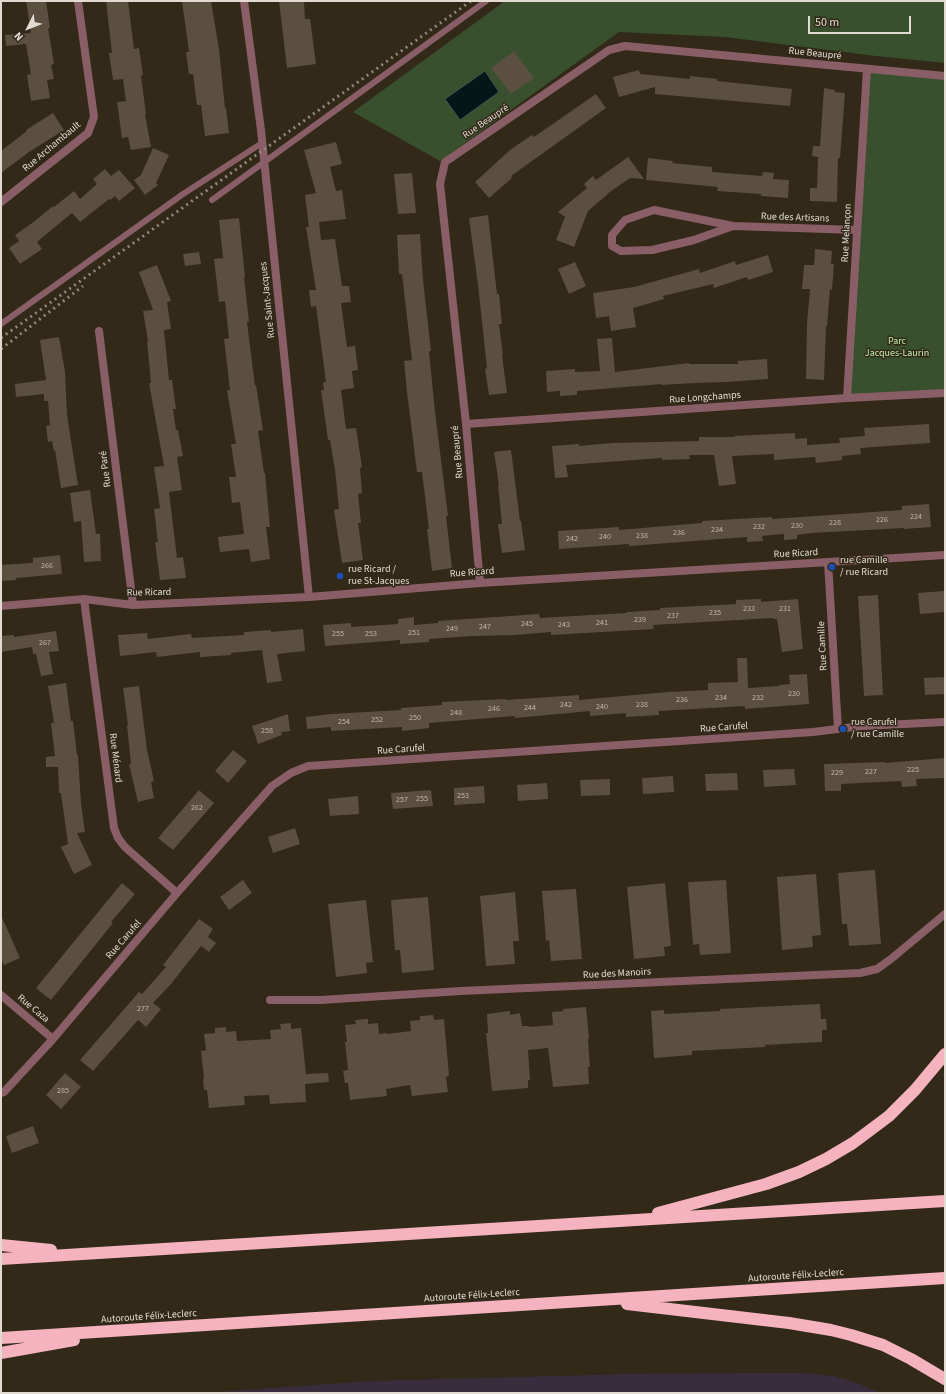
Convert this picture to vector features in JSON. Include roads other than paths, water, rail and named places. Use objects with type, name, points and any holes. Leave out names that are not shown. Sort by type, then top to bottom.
[{"type":"highway","points":[[632,1220],[766,1184],[812,1166],[853,1143],[877,1126],[902,1104],[945,1054]]},
{"type":"highway","points":[[1,1259],[945,1201]]},
{"type":"highway","points":[[1,1245],[88,1254]]},
{"type":"highway","name":"Autoroute Félix-Leclerc","points":[[1,1338],[945,1278]]},
{"type":"highway","points":[[595,1300],[789,1323],[831,1330],[883,1346],[912,1359],[945,1379]]},
{"type":"highway","points":[[1,1353],[134,1330]]},
{"type":"street","name":"Rue Archambault","points":[[1,202],[88,133],[90,128],[94,117],[78,1]]},
{"type":"street","name":"Rue Saint-Jacques","points":[[244,1],[264,161],[309,597]]},
{"type":"street","name":"Rue Beaupré","points":[[480,582],[466,424],[440,184],[445,162],[609,50],[625,46],[945,76]]},
{"type":"street","name":"Rue Melançon","points":[[847,398],[867,69]]},
{"type":"street","name":"Rue des Artisans","points":[[733,226],[694,240],[652,250],[621,251],[612,246],[612,235],[625,220],[654,210],[733,226],[857,230]]},
{"type":"street","name":"Rue Paré","points":[[99,331],[133,605]]},
{"type":"street","name":"Rue Longchamps","points":[[466,424],[847,398],[945,393]]},
{"type":"street","name":"Rue Ricard","points":[[1,606],[84,599],[133,605],[309,597],[480,582],[945,555]]},
{"type":"street","name":"Rue Camille","points":[[828,562],[838,729]]},
{"type":"street","name":"Rue Ménard","points":[[84,599],[114,828],[118,838],[125,847],[178,894]]},
{"type":"street","name":"Rue Carufel","points":[[1,1094],[53,1039],[272,786],[291,773],[308,766],[813,732],[862,726],[945,722]]},
{"type":"street","name":"Rue des Manoirs","points":[[270,1000],[321,1000],[477,990],[860,973],[877,969],[945,914]]},
{"type":"street","name":"Rue Caza","points":[[1,995],[53,1039]]},
{"type":"lane","points":[[212,200],[486,1]]},
{"type":"lane","points":[[1,324],[183,194],[262,143]]},
{"type":"railway","points":[[1,338],[471,1]]},
{"type":"railway","points":[[1,349],[83,286]]},
{"type":"place","name":"rue Camille / rue Ricard","points":[[832,567]]},
{"type":"place","name":"rue Ricard / rue St-Jacques","points":[[340,576]]},
{"type":"place","name":"rue Carufel / rue Camille","points":[[843,729]]},
{"type":"park label","name":"Parc Jacques-Laurin","points":[[897,348]]}]
